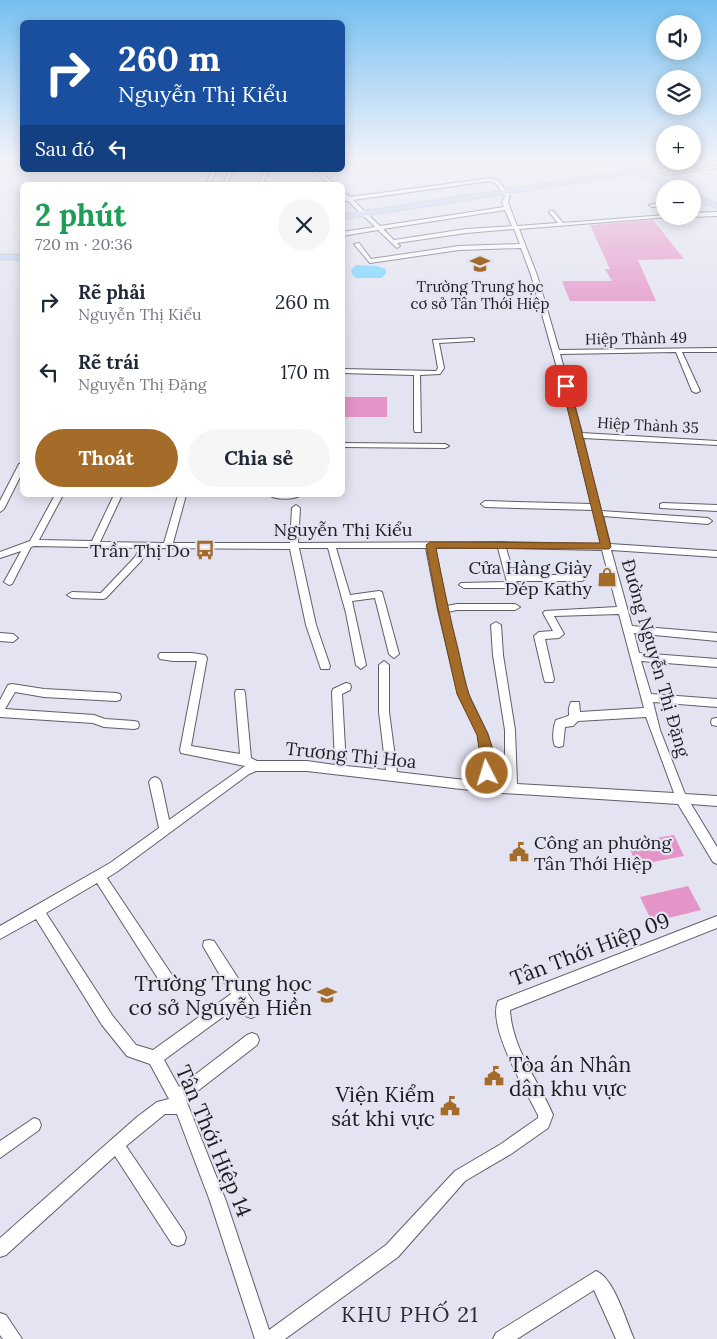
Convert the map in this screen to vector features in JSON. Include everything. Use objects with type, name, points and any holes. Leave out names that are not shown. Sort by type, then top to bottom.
[{"type":"main road","points":[[0,257],[20,257]]},
{"type":"street","points":[[369,219],[394,242],[404,255]]},
{"type":"street","points":[[345,234],[432,219]]},
{"type":"street","name":"Đường Nguyễn Thị Đặng","points":[[511,219],[534,275],[571,404],[606,547],[648,698],[655,730],[682,798],[717,858]]},
{"type":"street","points":[[558,219],[562,225]]},
{"type":"street","points":[[357,244],[370,260],[404,255],[452,241],[516,228],[634,219]]},
{"type":"street","points":[[429,220],[435,226]]},
{"type":"street","points":[[394,242],[452,241],[522,246]]},
{"type":"street","points":[[345,371],[438,373],[441,368],[435,340],[472,340]]},
{"type":"street","points":[[678,350],[696,391]]},
{"type":"street","name":"Hiệp Thành 49","points":[[555,352],[717,350]]},
{"type":"street","points":[[417,373],[418,430]]},
{"type":"street","name":"Hiệp Thành 35","points":[[578,435],[717,443]]},
{"type":"street","points":[[345,445],[445,446]]},
{"type":"street","points":[[0,509],[20,470]]},
{"type":"street","points":[[9,582],[58,497]]},
{"type":"street","points":[[95,544],[117,497]]},
{"type":"street","points":[[168,546],[181,497]]},
{"type":"street","points":[[485,504],[597,510],[708,521]]},
{"type":"street","points":[[663,506],[717,508]]},
{"type":"street","points":[[296,508],[294,545],[312,625],[324,666]]},
{"type":"street","name":"Nguyễn Thị Kiểu","points":[[0,555],[31,544],[168,546],[501,545],[606,547],[717,554]]},
{"type":"street","points":[[72,595],[103,596],[138,558],[147,545]]},
{"type":"street","points":[[331,545],[359,646],[361,665]]},
{"type":"street","points":[[430,545],[463,694],[483,735],[488,760],[486,786]]},
{"type":"street","points":[[501,545],[513,585]]},
{"type":"street","points":[[464,585],[513,585],[582,578]]},
{"type":"street","points":[[347,599],[379,594],[394,654]]},
{"type":"street","points":[[443,610],[457,607],[515,608]]},
{"type":"street","points":[[549,679],[538,636],[559,634],[548,612],[623,610]]},
{"type":"street","points":[[496,625],[498,655],[510,730],[511,788]]},
{"type":"street","points":[[629,629],[717,637]]},
{"type":"street","points":[[0,637],[13,638]]},
{"type":"street","name":"Trương Thị Hoa","points":[[163,656],[171,658],[194,655],[202,658],[185,750],[250,763],[307,766],[486,786],[717,801]]},
{"type":"street","points":[[637,657],[717,663]]},
{"type":"street","points":[[384,665],[384,712],[392,776]]},
{"type":"street","points":[[341,770],[337,692],[346,687]]},
{"type":"street","points":[[116,697],[44,693],[12,688],[0,711],[94,719],[104,724],[134,725]]},
{"type":"street","points":[[0,932],[99,876],[245,771],[250,763],[240,693]]},
{"type":"street","points":[[648,698],[717,703]]},
{"type":"street","points":[[575,705],[575,717]]},
{"type":"street","points":[[559,743],[560,723],[569,723],[575,717],[651,712]]},
{"type":"street","points":[[155,782],[165,830]]},
{"type":"street","points":[[99,876],[167,980]]},
{"type":"street","name":"Tân Thới Hiệp 14","points":[[38,911],[107,1020],[132,1051],[155,1058],[178,1102],[218,1201],[264,1339]]},
{"type":"street","name":"Tân Thới Hiệp 09","points":[[271,1339],[392,1252],[460,1176],[542,1123],[546,1115],[506,1033],[502,1017],[503,1006],[717,922]]},
{"type":"street","points":[[209,946],[251,1011]]},
{"type":"street","points":[[155,1058],[240,996]]},
{"type":"street","points":[[0,1249],[142,1122],[162,1107],[178,1102],[252,1040]]},
{"type":"street","points":[[0,1150],[34,1125]]},
{"type":"street","points":[[117,1145],[178,1238]]},
{"type":"street","points":[[502,1339],[596,1280],[603,1287],[626,1339]]},
{"type":"street","points":[[0,1321],[13,1339]]},
{"type":"shaded area","points":[[653,220],[684,259],[638,260],[656,301],[570,301],[562,281],[612,281],[605,269],[610,269],[590,225]]},
{"type":"shaded area","points":[[345,397],[387,397],[387,417],[345,417]]},
{"type":"shaded area","points":[[674,835],[684,856],[637,865],[627,843]]},
{"type":"shaded area","points":[[688,886],[701,910],[652,922],[640,897]]},
{"type":"water","points":[[356,265],[377,266],[386,269],[386,274],[381,278],[356,278],[351,270]]},
{"type":"place","name":"Trường Trung học cơ sở Tân Thới Hiệp","points":[[480,264]]},
{"type":"place","name":"Trần Thị Do","points":[[205,550]]},
{"type":"place","name":"Cửa Hàng Giày Dép Kathy","points":[[607,577]]},
{"type":"place","name":"Công an phường Tân Thới Hiệp","points":[[519,852]]},
{"type":"place","name":"Trường Trung học cơ sở Nguyễn Hiền","points":[[327,995]]},
{"type":"place","name":"Tòa án Nhân dân khu vực","points":[[494,1076]]},
{"type":"place","name":"Viện Kiểm sát khi vực","points":[[450,1106]]},
{"type":"district","name":"KHU PHỐ 21","points":[[410,1314]]},
{"type":"route","points":[[487,773],[488,760],[483,735],[463,694],[430,545],[606,547],[566,386]]}]
